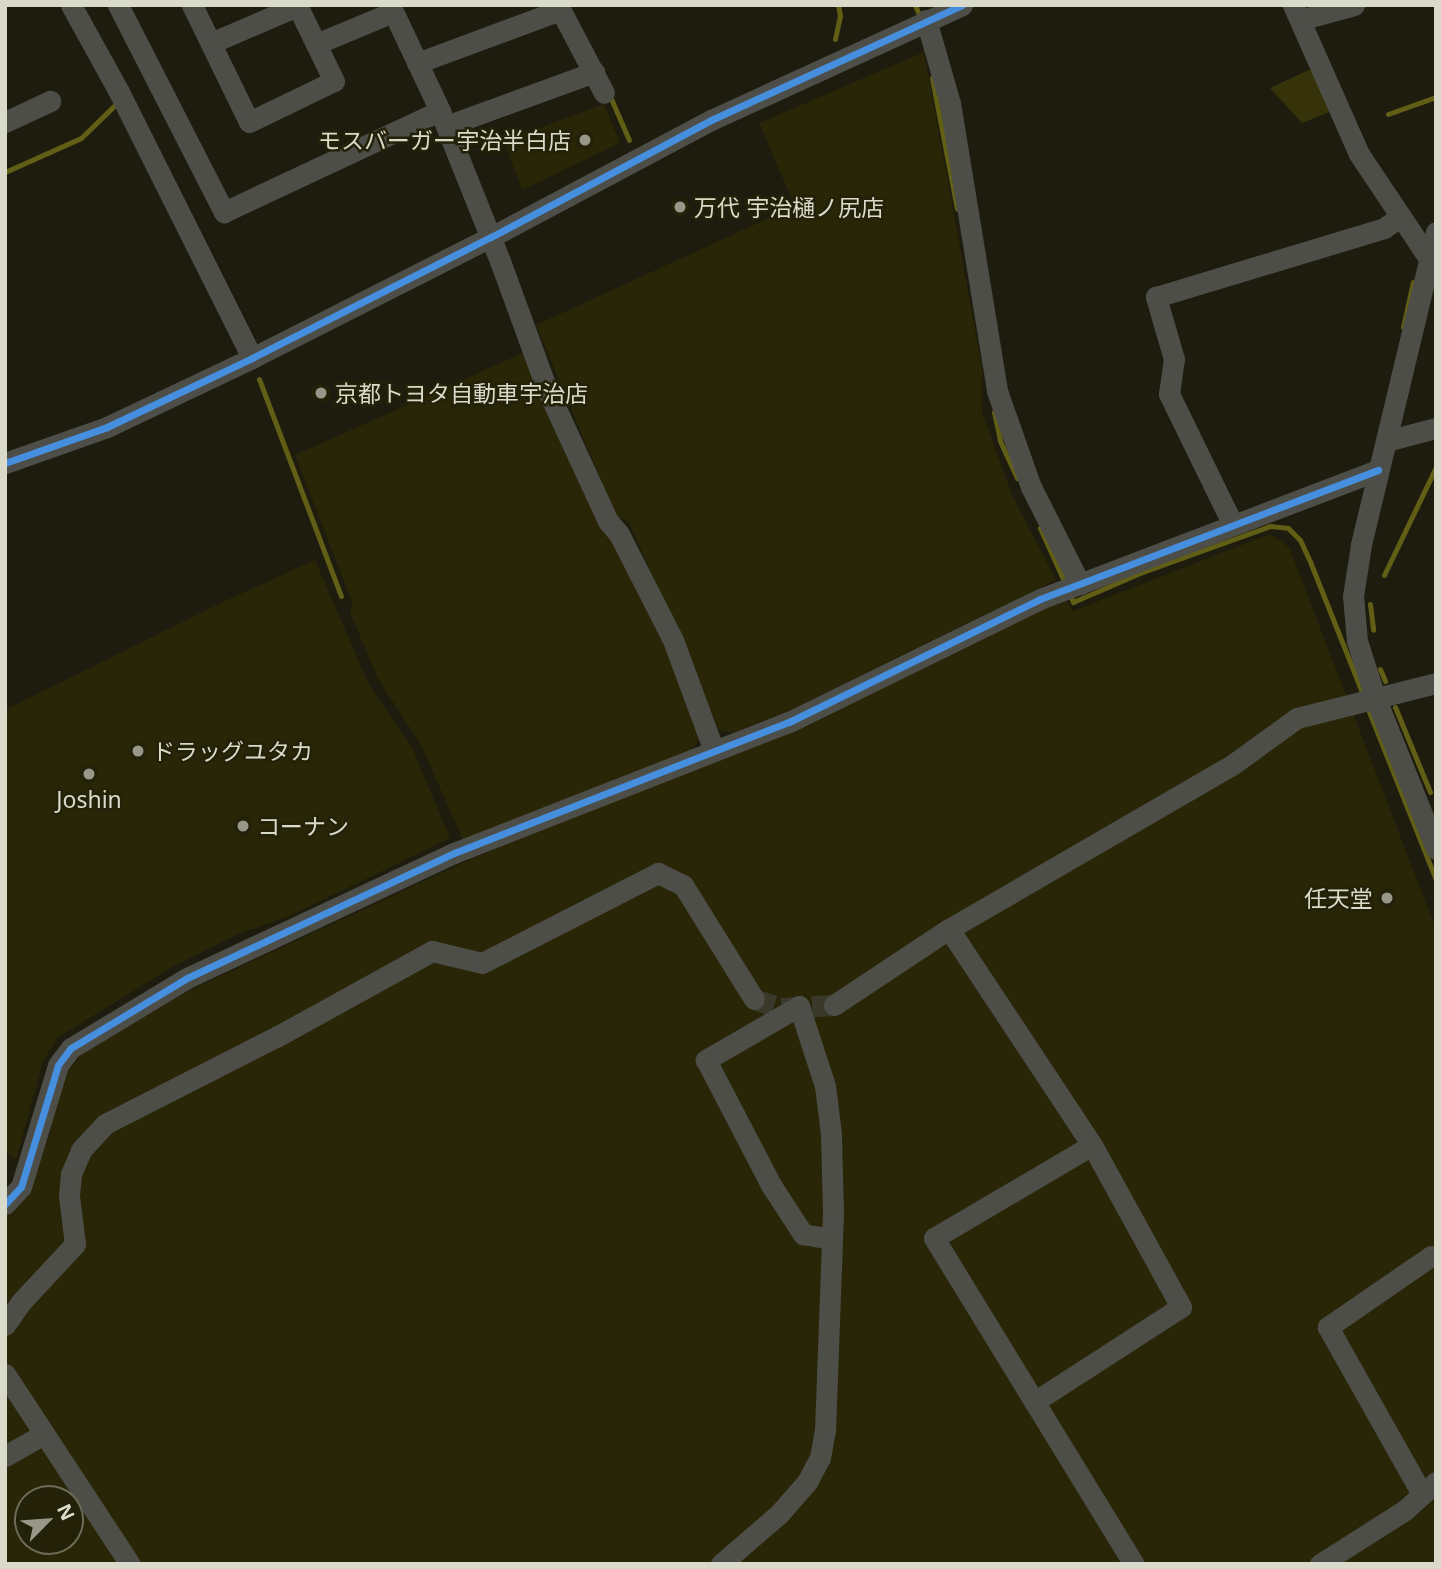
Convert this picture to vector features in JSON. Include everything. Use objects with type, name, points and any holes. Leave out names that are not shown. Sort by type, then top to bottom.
[{"type":"street","points":[[71,5],[119,92],[253,358]]},
{"type":"street","points":[[118,5],[224,212],[443,119],[594,72]]},
{"type":"street","points":[[192,5],[249,122],[334,82],[297,6],[211,43]]},
{"type":"street","points":[[5,463],[107,427],[253,358],[491,237],[711,120],[962,5]]},
{"type":"street","points":[[1354,5],[1297,13],[1359,154],[1428,257]]},
{"type":"street","points":[[316,44],[392,8],[443,119],[491,237],[546,387],[608,521],[619,534],[673,640],[715,751]]},
{"type":"street","points":[[417,63],[559,8],[604,93]]},
{"type":"street","points":[[926,20],[950,103],[997,391],[1031,487],[1080,584]]},
{"type":"street","points":[[119,92],[151,71]]},
{"type":"street","points":[[5,122],[50,102]]},
{"type":"street","points":[[1233,525],[1169,394],[1174,359],[1156,297],[1384,228],[1400,217]]},
{"type":"street","points":[[1436,232],[1428,257],[1425,320],[1378,470],[1353,596],[1357,640],[1376,697],[1428,807],[1436,849]]},
{"type":"street","points":[[1386,441],[1436,428]]},
{"type":"street","points":[[5,1204],[22,1187],[58,1065],[71,1048],[187,978],[454,853],[789,722],[1040,599],[1378,470]]},
{"type":"street","points":[[834,1006],[949,929],[1231,765],[1297,718],[1436,683]]},
{"type":"street","points":[[5,1325],[21,1302],[75,1244],[69,1196],[71,1174],[80,1150],[105,1124],[278,1036],[432,951],[482,963],[658,873],[683,885],[754,999]]},
{"type":"street","points":[[949,929],[1092,1145],[1181,1307],[1034,1402]]},
{"type":"street","points":[[721,1564],[779,1514],[807,1482],[820,1458],[825,1431],[832,1239],[831,1135],[825,1086],[799,1006],[706,1060],[771,1185],[803,1234],[832,1239]]},
{"type":"street","points":[[1092,1145],[934,1238],[1134,1564]]},
{"type":"street","points":[[1320,1564],[1405,1510],[1429,1488],[1328,1327],[1431,1256]]},
{"type":"street","points":[[5,1374],[130,1564]]},
{"type":"street","points":[[5,1457],[44,1434]]},
{"type":"shaded area","points":[[924,52],[982,367],[982,412],[1012,495],[1056,580],[790,710],[732,733],[719,730],[629,522],[616,516],[536,325],[795,206],[759,123]]},
{"type":"shaded area","points":[[1311,69],[1330,112],[1302,123],[1270,88]]},
{"type":"shaded area","points":[[604,104],[620,143],[522,190],[504,141]]},
{"type":"shaded area","points":[[525,352],[629,563],[703,734],[689,754],[464,842],[420,743],[378,679],[350,612],[352,602],[295,455]]},
{"type":"shaded area","points":[[1270,534],[1289,547],[1436,929],[1436,1564],[5,1564],[5,1215],[34,1177],[50,1134],[55,1100],[67,1072],[83,1053],[180,995],[467,861],[884,687],[1021,618],[1066,600],[1073,611]]},
{"type":"shaded area","points":[[315,560],[369,685],[412,747],[450,838],[290,916],[238,934],[172,967],[57,1038],[43,1061],[16,1160],[5,1152],[5,710],[227,600]]},
{"type":"waterway","points":[[835,39],[840,16],[838,5]]},
{"type":"waterway","points":[[915,5],[920,17]]},
{"type":"waterway","points":[[932,78],[957,209]]},
{"type":"waterway","points":[[609,94],[629,140]]},
{"type":"waterway","points":[[1388,114],[1436,97]]},
{"type":"waterway","points":[[5,172],[81,138],[117,103]]},
{"type":"waterway","points":[[1403,327],[1413,282]]},
{"type":"waterway","points":[[259,379],[341,596]]},
{"type":"waterway","points":[[994,412],[1000,441],[1017,478]]},
{"type":"waterway","points":[[1384,575],[1436,467]]},
{"type":"waterway","points":[[1069,592],[1073,602],[1140,573],[1270,526],[1288,528],[1300,540],[1311,564],[1363,695]]},
{"type":"waterway","points":[[1040,528],[1065,583]]},
{"type":"waterway","points":[[1370,604],[1373,630]]},
{"type":"waterway","points":[[1380,669],[1385,681]]},
{"type":"waterway","points":[[1366,704],[1436,880]]},
{"type":"waterway","points":[[1395,707],[1430,792]]},
{"type":"tunnel","points":[[754,999],[781,1008],[834,1005]]},
{"type":"cycle path","points":[[5,463],[107,427],[252,358],[491,237],[711,120],[962,5]]},
{"type":"cycle path","points":[[5,1204],[21,1187],[58,1065],[71,1048],[187,978],[454,853],[789,722],[1040,599],[1378,470]]},
{"type":"place","name":"モスバーガー宇治半白店","points":[[585,140]]},
{"type":"place","name":"万代 宇治樋ノ尻店","points":[[680,207]]},
{"type":"place","name":"京都トヨタ自動車宇治店","points":[[321,393]]},
{"type":"place","name":"ドラッグユタカ","points":[[138,751]]},
{"type":"place","name":"Joshin","points":[[89,774]]},
{"type":"place","name":"コーナン","points":[[243,826]]},
{"type":"place","name":"任天堂","points":[[1387,898]]}]
